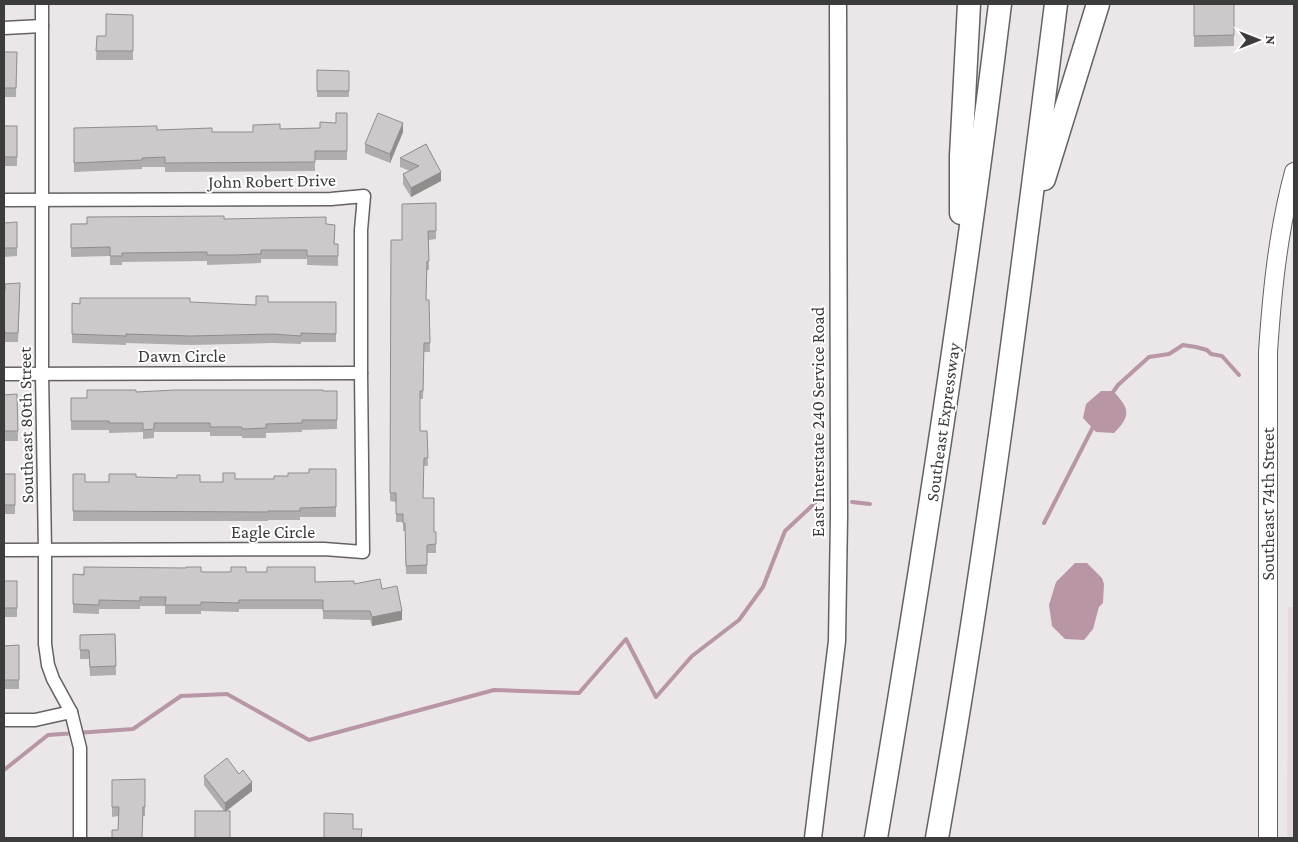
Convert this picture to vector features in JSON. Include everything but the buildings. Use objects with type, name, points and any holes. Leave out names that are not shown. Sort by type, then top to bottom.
[{"type":"highway","points":[[961,297],[961,156],[969,4]]},
{"type":"highway","name":"Southeast Expressway","points":[[876,838],[934,486],[1000,4]]},
{"type":"highway","points":[[937,838],[974,609],[1027,232],[1056,4]]},
{"type":"highway","points":[[1027,232],[1066,112],[1073,80],[1098,4]]},
{"type":"main road","name":"Southeast 74th Street","points":[[1268,838],[1268,352],[1270,312],[1276,264],[1294,172]]},
{"type":"street","name":"Southeast 80th Street","points":[[42,4],[42,373],[45,644],[48,665],[73,718],[80,748],[80,838]]},
{"type":"street","name":"East Interstate 240 Service Road","points":[[813,838],[837,641],[839,517],[838,4]]},
{"type":"street","points":[[4,28],[42,26]]},
{"type":"street","name":"John Robert Drive","points":[[4,200],[332,199],[364,196],[361,230],[361,373]]},
{"type":"street","name":"Dawn Circle","points":[[4,374],[361,373]]},
{"type":"street","name":"Eagle Circle","points":[[4,550],[324,549],[363,552],[361,373]]},
{"type":"street","points":[[4,720],[73,718]]},
{"type":"shaded area","points":[[1101,391],[1113,391],[1125,407],[1126,416],[1124,421],[1114,433],[1096,432],[1083,418],[1086,404]]},
{"type":"shaded area","points":[[1075,563],[1087,563],[1102,578],[1104,584],[1103,603],[1099,607],[1093,629],[1084,640],[1065,639],[1052,626],[1049,605],[1056,582]]},
{"type":"shaded area","points":[[1288,607],[1294,607],[1294,838],[1287,838]]},
{"type":"waterway","points":[[1111,395],[1118,385],[1149,357],[1169,354],[1183,345],[1207,350],[1211,354],[1222,356],[1239,375]]},
{"type":"waterway","points":[[1044,523],[1093,427]]},
{"type":"waterway","points":[[852,502],[870,504]]},
{"type":"waterway","points":[[4,770],[48,735],[133,729],[181,696],[227,694],[309,740],[494,690],[579,693],[626,639],[656,697],[692,656],[739,620],[763,587],[785,531],[815,503]]}]
